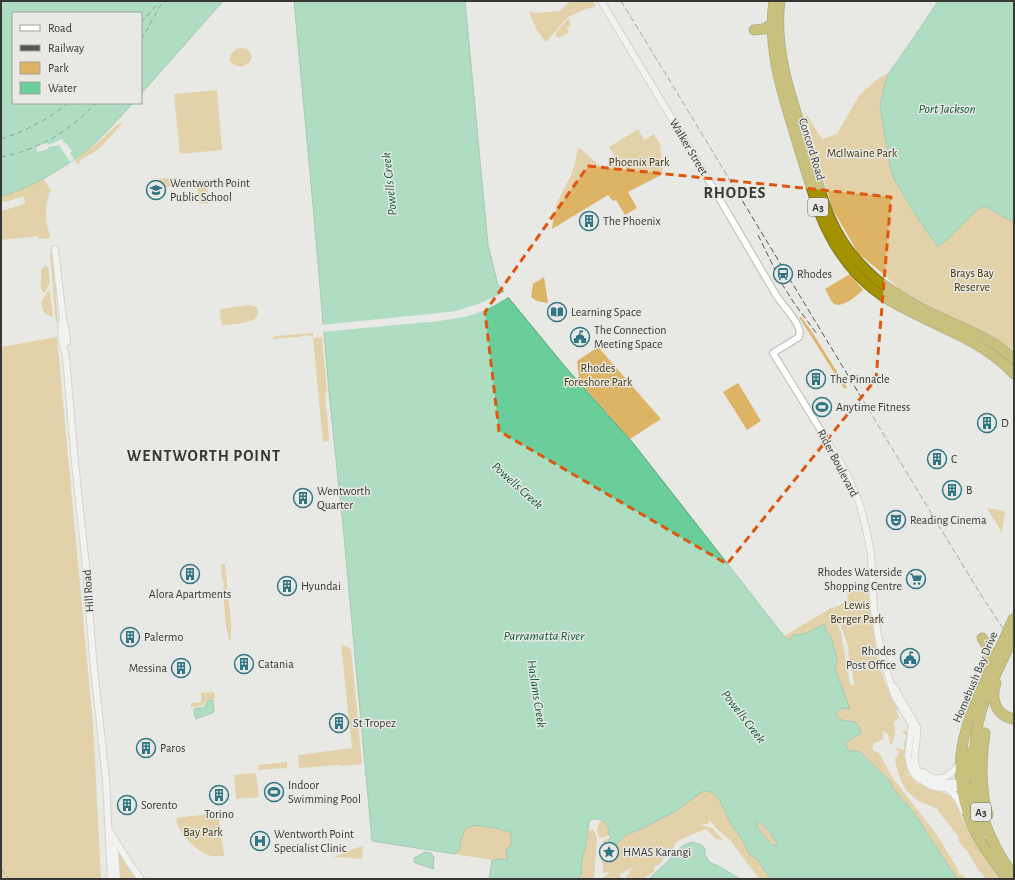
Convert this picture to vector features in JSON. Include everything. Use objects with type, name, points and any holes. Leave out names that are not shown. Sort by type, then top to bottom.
[{"type":"highway","name":"Concord Road","points":[[774,1],[772,24],[776,65],[787,108],[822,220],[839,252],[859,277],[884,297],[978,345],[999,360],[1014,374]]},
{"type":"highway","name":"Concord Road","points":[[780,1],[780,39],[792,98],[827,211],[841,238],[856,259],[884,286],[915,304],[989,340],[1014,359]]},
{"type":"highway","points":[[754,30],[764,29],[772,24]]},
{"type":"highway","name":"Homebush Bay Drive","points":[[1012,872],[994,845],[986,827],[977,796],[974,774],[975,741],[984,701],[1003,653],[1014,617]]},
{"type":"highway","name":"Homebush Bay Drive","points":[[1007,879],[979,840],[967,813],[962,795],[960,763],[967,724],[982,688],[1014,633]]},
{"type":"highway","points":[[967,724],[966,716],[989,660],[989,651],[982,638]]},
{"type":"highway","points":[[1003,653],[1001,672],[995,686],[994,696],[996,706],[1002,714],[1008,718],[1014,719]]},
{"type":"highway","points":[[985,733],[982,766],[985,804],[997,840],[1012,872]]},
{"type":"highway","points":[[975,741],[969,754],[966,778],[962,784],[968,789],[976,818],[985,838],[1012,872]]},
{"type":"street","name":"Walker Street","points":[[601,1],[692,152],[779,301],[790,313],[797,326],[800,334],[799,337],[773,353]]},
{"type":"street","name":"Hill Road","points":[[55,249],[63,319],[61,331],[65,352],[106,780],[111,879]]},
{"type":"street","name":"Rider Boulevard","points":[[773,353],[834,451],[846,472],[859,502],[871,554],[874,610],[882,656],[894,695],[914,726]]},
{"type":"street","points":[[914,726],[917,732],[915,758],[918,771],[930,781],[938,783],[962,784]]},
{"type":"street","points":[[914,726],[908,756],[912,771],[918,778],[935,787],[955,788],[962,784]]},
{"type":"street","points":[[915,750],[917,762],[920,768],[927,775],[933,778],[948,776],[955,771],[960,763]]},
{"type":"street","points":[[946,788],[952,791],[958,798],[967,821],[979,840]]},
{"type":"street","name":"Hill Road","points":[[109,830],[114,843],[117,879]]},
{"type":"street","points":[[109,830],[141,879]]},
{"type":"highlighted area","points":[[588,166],[891,197],[876,379],[727,564],[499,431],[485,312]]},
{"type":"green space","points":[[570,1],[593,1],[596,6],[568,17],[546,42],[537,31],[529,12],[537,13],[560,11]]},
{"type":"green space","points":[[569,19],[571,25],[567,28],[569,33],[557,38],[555,34]]},
{"type":"green space","points":[[240,48],[251,53],[251,57],[247,64],[236,66],[230,62],[230,55],[235,50]]},
{"type":"green space","name":"Brays Bay Reserve","points":[[889,73],[885,83],[880,107],[890,166],[902,193],[938,247],[948,239],[977,209],[986,206],[1014,223],[1014,350],[987,334],[898,289],[887,277],[858,253],[832,208],[805,112],[822,139],[837,134],[858,98],[857,97],[879,78]]},
{"type":"green space","points":[[217,90],[222,150],[180,154],[174,94]]},
{"type":"green space","points":[[122,122],[122,124],[102,146],[95,152],[83,158],[78,165],[75,160]]},
{"type":"green space","name":"Phoenix Park","points":[[638,129],[644,140],[654,134],[660,144],[663,174],[628,192],[637,208],[625,215],[616,200],[613,201],[608,195],[552,229],[557,203],[571,175],[578,149],[583,150],[606,170],[616,159],[609,147]]},
{"type":"green space","points":[[177,177],[178,186],[160,188],[159,179]]},
{"type":"green space","points":[[43,178],[51,191],[46,209],[46,220],[50,238],[38,239],[38,236],[1,240],[1,211],[26,203],[23,196],[1,202],[1,195],[25,187]]},
{"type":"green space","points":[[207,185],[209,203],[199,204],[197,186]]},
{"type":"green space","points":[[52,253],[58,322],[56,323],[50,254]]},
{"type":"green space","points":[[45,266],[48,267],[50,283],[44,293],[41,288],[41,269]]},
{"type":"green space","points":[[850,274],[863,290],[841,305],[833,303],[825,289]]},
{"type":"green space","points":[[544,277],[548,303],[537,301],[531,297],[533,284]]},
{"type":"green space","points":[[48,291],[50,292],[53,317],[44,313],[41,303]]},
{"type":"green space","points":[[252,305],[258,310],[257,316],[254,319],[238,324],[221,324],[221,309]]},
{"type":"green space","points":[[799,317],[801,317],[812,332],[847,388],[844,388]]},
{"type":"green space","points":[[313,333],[313,338],[307,335],[271,339],[275,336]]},
{"type":"green space","points":[[57,337],[93,725],[101,879],[1,879],[1,347]]},
{"type":"green space","points":[[322,337],[327,393],[325,393],[329,441],[323,442],[313,338]]},
{"type":"green space","name":"Rhodes Foreshore Park","points":[[598,347],[661,419],[630,439],[577,379],[579,377],[577,361]]},
{"type":"green space","points":[[738,383],[761,421],[747,430],[723,392]]},
{"type":"green space","points":[[987,508],[1005,511],[1002,533]]},
{"type":"green space","points":[[221,564],[225,564],[231,624],[231,641],[229,639],[226,626],[223,590],[224,583]]},
{"type":"green space","name":"Lewis Berger Park","points":[[861,587],[867,589],[868,591],[878,662],[886,686],[898,709],[896,711],[899,717],[894,722],[895,731],[893,743],[890,744],[888,734],[883,731],[883,739],[873,744],[873,750],[879,753],[892,777],[937,835],[957,868],[958,873],[964,876],[965,879],[957,879],[914,813],[859,751],[849,751],[844,743],[856,736],[855,722],[841,720],[835,715],[843,708],[849,709],[835,669],[837,659],[831,637],[824,625],[805,633],[793,635],[791,639],[788,640],[784,636],[831,608],[842,604],[848,599],[847,595]],"holes":[[[837,622],[840,623],[848,646],[855,686],[850,684],[841,633]]]},
{"type":"green space","points":[[341,644],[351,649],[362,764],[299,768],[298,755],[352,748]]},
{"type":"green space","points":[[213,692],[215,694],[215,699],[207,700],[203,706],[191,707],[191,703],[201,702],[201,693]]},
{"type":"green space","points":[[904,730],[908,733],[906,763],[909,775],[917,783],[949,795],[954,799],[970,833],[1002,879],[986,879],[977,868],[968,852],[959,842],[958,836],[936,808],[918,801],[906,790],[901,781],[895,759],[900,752],[896,750],[897,748],[904,750],[905,747],[903,744],[906,739],[906,735],[903,733]]},
{"type":"green space","points":[[287,762],[287,768],[258,770],[258,765]]},
{"type":"green space","points":[[256,773],[259,797],[236,799],[234,775]]},
{"type":"green space","points":[[703,791],[711,792],[719,799],[730,822],[744,843],[748,853],[757,859],[767,874],[773,879],[759,879],[730,840],[717,829],[710,820],[708,824],[701,825],[712,828],[724,840],[716,839],[706,829],[676,842],[672,852],[665,856],[660,864],[654,867],[654,872],[643,879],[627,879],[626,877],[632,868],[620,874],[621,879],[602,879],[611,871],[603,873],[601,859],[603,841],[611,837],[605,850],[611,850],[626,835],[676,811]]},
{"type":"green space","name":"Bay Park","points":[[218,813],[224,856],[213,856],[206,854],[194,846],[180,830],[176,818]]},
{"type":"green space","points":[[604,821],[609,830],[609,835],[603,838],[599,837],[597,830],[599,822]]},
{"type":"green space","points":[[757,821],[771,834],[777,843],[776,845],[774,846],[763,835],[757,825]]},
{"type":"green space","points":[[476,825],[500,829],[511,833],[511,846],[507,859],[492,860],[455,854],[460,849],[461,839],[466,828]]},
{"type":"green space","points":[[588,830],[594,830],[597,837],[594,879],[576,879],[582,874],[581,864]]},
{"type":"green space","points":[[362,846],[362,859],[341,857],[332,858]]},
{"type":"green space","points":[[118,851],[120,851],[138,878],[120,879]]},
{"type":"water","points":[[1,1],[223,1],[142,93],[142,12],[12,12],[12,104],[132,104],[100,138],[75,159],[37,182],[1,196]]},
{"type":"water","name":"Parramatta River","points":[[294,1],[465,1],[488,245],[498,285],[567,369],[633,443],[784,636],[788,640],[791,639],[793,635],[805,633],[824,624],[831,637],[837,659],[835,669],[850,709],[843,708],[837,712],[836,715],[841,720],[855,722],[861,733],[845,743],[849,751],[859,751],[890,781],[891,786],[914,813],[957,879],[773,879],[767,874],[757,859],[748,853],[744,843],[730,822],[719,799],[711,792],[703,791],[676,811],[626,835],[609,854],[606,855],[605,850],[611,836],[609,835],[609,830],[604,821],[592,819],[589,822],[581,864],[582,874],[576,879],[489,879],[492,860],[507,859],[506,849],[511,846],[511,833],[500,829],[476,825],[466,828],[461,839],[460,849],[455,854],[372,841],[344,536],[329,392]],"holes":[[[757,821],[771,834],[777,843],[776,845],[774,846],[761,832],[756,822]]]},
{"type":"water","name":"Port Jackson","points":[[938,1],[1014,1],[1014,223],[985,206],[977,210],[938,247],[917,217],[894,179],[890,166],[880,107],[885,83],[889,73]]},
{"type":"water","points":[[208,700],[213,700],[214,712],[196,719],[194,709],[204,708]]},
{"type":"water","points":[[692,842],[702,845],[705,849],[705,855],[709,862],[740,879],[649,879],[682,846]]},
{"type":"water","points":[[425,852],[431,853],[434,857],[434,869],[415,863],[414,858]]},
{"type":"pier","points":[[61,139],[72,151],[70,153],[74,159],[70,162],[59,145],[48,147],[48,149],[37,152],[36,146],[47,143],[47,145]]},
{"type":"pier","points":[[505,291],[510,296],[478,313],[464,317],[439,321],[322,332],[321,325],[456,311],[478,304]]},
{"type":"ferry route","points":[[142,22],[160,1]]},
{"type":"ferry route","points":[[142,38],[163,1]]},
{"type":"ferry route","points":[[1,139],[36,124],[67,104]]},
{"type":"ferry route","points":[[1,157],[28,150],[53,138],[64,131],[95,104]]},
{"type":"railway","points":[[621,1],[981,595],[1014,645]]},
{"type":"railway","points":[[758,235],[782,284],[817,334]]},
{"type":"railway","points":[[1,869],[9,879]]},
{"type":"place","name":"Wentworth Point Public School","points":[[156,190]]},
{"type":"place","name":"The Phoenix","points":[[589,221]]},
{"type":"place","name":"Rhodes","points":[[783,274]]},
{"type":"place","name":"Learning Space","points":[[557,312]]},
{"type":"place","name":"The Connection Meeting Space","points":[[580,337]]},
{"type":"place","name":"The Pinnacle","points":[[816,379]]},
{"type":"place","name":"Anytime Fitness","points":[[822,407]]},
{"type":"place","name":"D","points":[[987,423]]},
{"type":"place","name":"C","points":[[937,459]]},
{"type":"place","name":"B","points":[[952,490]]},
{"type":"place","name":"Wentworth Quarter","points":[[303,498]]},
{"type":"place","name":"Reading Cinema","points":[[896,520]]},
{"type":"place","name":"Alora Apartments","points":[[190,574]]},
{"type":"place","name":"Rhodes Waterside Shopping Centre","points":[[916,579]]},
{"type":"place","name":"Hyundai","points":[[287,586]]},
{"type":"place","name":"Palermo","points":[[130,637]]},
{"type":"place","name":"Rhodes Post Office","points":[[910,658]]},
{"type":"place","name":"Catania","points":[[244,664]]},
{"type":"place","name":"Messina","points":[[181,668]]},
{"type":"place","name":"St Tropez","points":[[339,723]]},
{"type":"place","name":"Paros","points":[[146,748]]},
{"type":"place","name":"Indoor Swimming Pool","points":[[274,792]]},
{"type":"place","name":"Torino","points":[[219,795]]},
{"type":"place","name":"Sorento","points":[[127,805]]},
{"type":"place","name":"Wentworth Point Specialist Clinic","points":[[260,841]]},
{"type":"place","name":"HMAS Karangi","points":[[609,852]]},
{"type":"district","name":"RHODES","points":[[735,193]]},
{"type":"district","name":"WENTWORTH POINT","points":[[204,456]]},
{"type":"park label","name":"McIlwaine Park","points":[[862,153]]},
{"type":"water label","name":"Powells Creek","points":[[390,184]]},
{"type":"water label","name":"Powells Creek","points":[[517,486]]},
{"type":"water label","name":"Haslams Creek","points":[[536,694]]},
{"type":"water label","name":"Powells Creek","points":[[743,717]]}]
